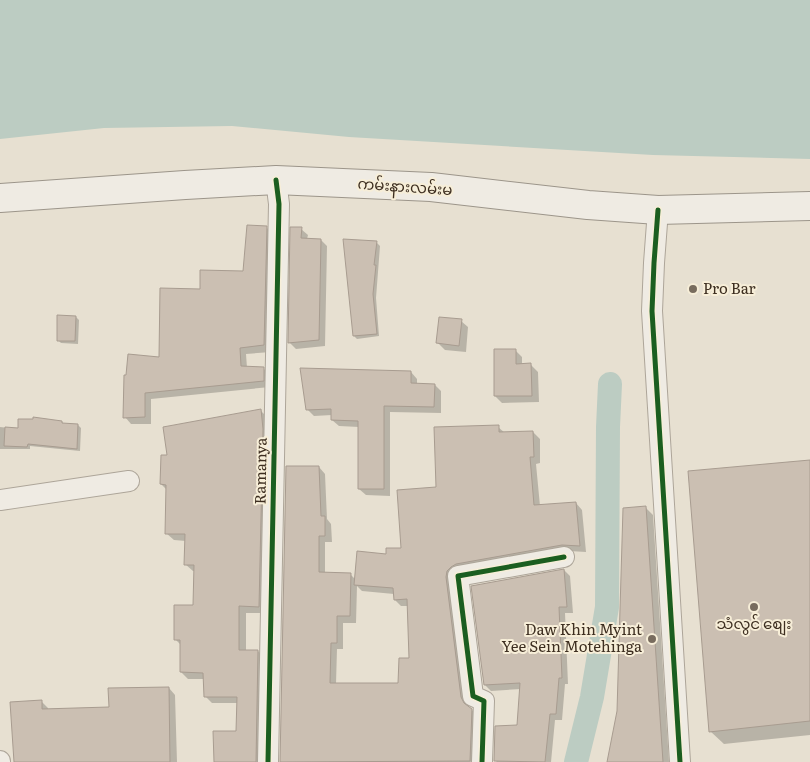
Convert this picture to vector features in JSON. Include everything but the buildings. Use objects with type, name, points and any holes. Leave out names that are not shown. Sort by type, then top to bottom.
[{"type":"main road","name":"ကမ်းနားလမ်းမ","points":[[0,198],[276,180],[431,187],[588,205],[658,210],[810,206]]},
{"type":"street","name":"Ramanya","points":[[268,762],[279,204],[276,180]]},
{"type":"street","points":[[658,210],[652,311],[680,762]]},
{"type":"street","points":[[0,500],[130,481]]},
{"type":"street","points":[[482,762],[484,701],[473,696],[458,576],[564,556]]},
{"type":"shaded area","points":[[0,0],[810,0],[810,159],[653,155],[349,137],[232,126],[104,128],[0,139]]},
{"type":"waterway","points":[[576,762],[592,697],[607,607],[610,384]]},
{"type":"cycle path","points":[[268,762],[279,204],[276,180]]},
{"type":"cycle path","points":[[658,210],[652,311],[680,762]]},
{"type":"cycle path","points":[[482,762],[484,701],[473,696],[458,576],[564,557]]},
{"type":"place","name":"Pro Bar","points":[[693,289]]},
{"type":"place","name":"သံလွင် စျေး","points":[[754,607]]},
{"type":"place","name":"Daw Khin Myint Yee Sein Motehinga","points":[[652,639]]}]
